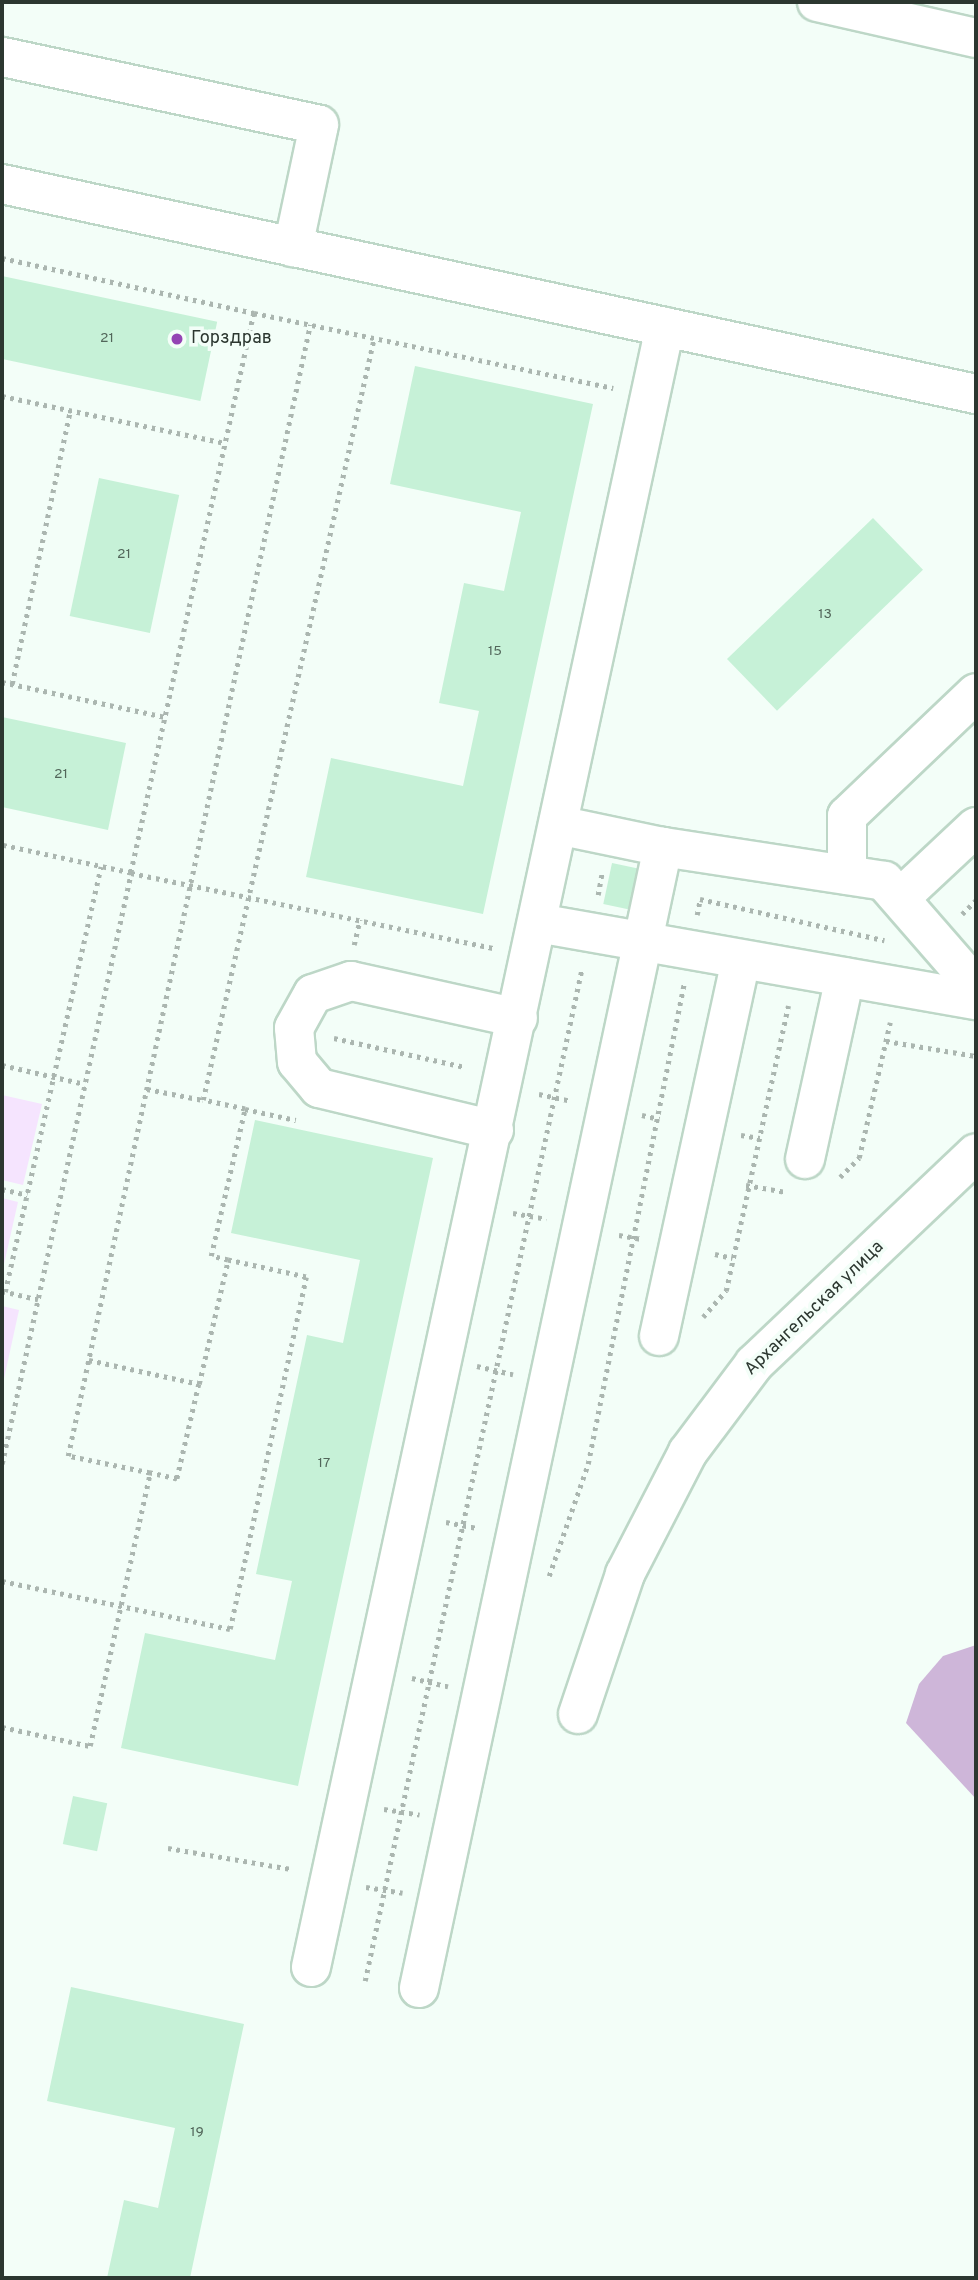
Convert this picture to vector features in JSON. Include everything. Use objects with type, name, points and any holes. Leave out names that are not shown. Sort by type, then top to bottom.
[{"type":"street","points":[[817,2],[976,38]]},
{"type":"street","points":[[4,57],[319,125],[293,247]]},
{"type":"street","points":[[2,184],[976,394]]},
{"type":"street","points":[[311,1967],[494,1130],[665,327]]},
{"type":"street","points":[[847,875],[847,816],[976,693]]},
{"type":"street","points":[[558,825],[663,847],[884,881],[975,986]]},
{"type":"street","points":[[900,898],[976,827]]},
{"type":"street","points":[[419,1988],[663,847]]},
{"type":"street","points":[[538,923],[642,944],[845,977],[975,986]]},
{"type":"street","points":[[659,1336],[741,960]]},
{"type":"street","points":[[805,1159],[845,977]]},
{"type":"street","points":[[494,1130],[319,1088],[297,1062],[293,1028],[313,994],[351,981],[518,1018]]},
{"type":"street","name":"Архангельская улица","points":[[578,1714],[625,1574],[688,1451],[754,1364],[976,1153]]},
{"type":"path","points":[[2,258],[254,313],[2,1464]]},
{"type":"path","points":[[228,1260],[177,1479],[68,1456],[310,325]]},
{"type":"path","points":[[203,1100],[374,338]]},
{"type":"path","points":[[2,396],[225,443]]},
{"type":"path","points":[[12,684],[70,411]]},
{"type":"path","points":[[2,682],[165,717]]},
{"type":"path","points":[[365,1980],[610,836]]},
{"type":"path","points":[[2,845],[490,947]]},
{"type":"path","points":[[38,1299],[3,1292],[102,867]]},
{"type":"path","points":[[544,1588],[588,1464],[700,898]]},
{"type":"path","points":[[614,1327],[678,1339],[726,1291],[795,969]]},
{"type":"path","points":[[334,1038],[465,1067]]},
{"type":"path","points":[[886,1041],[976,1056]]},
{"type":"path","points":[[2,1065],[85,1084]]},
{"type":"path","points":[[2,1581],[230,1629],[306,1277],[211,1256],[245,1109],[147,1089]]},
{"type":"path","points":[[2,1189],[27,1195]]},
{"type":"path","points":[[444,1359],[601,1392]]},
{"type":"path","points":[[89,1360],[199,1384]]},
{"type":"path","points":[[2,1727],[90,1746],[150,1473]]},
{"type":"path","points":[[410,1516],[562,1543]]},
{"type":"path","points":[[376,1670],[482,1694]]},
{"type":"path","points":[[347,1803],[454,1821]]},
{"type":"path","points":[[290,1873],[438,1899]]},
{"type":"shaded area","points":[[2,1095],[42,1104],[23,1185],[2,1180]]},
{"type":"shaded area","points":[[2,1198],[18,1202],[2,1273]]},
{"type":"shaded area","points":[[2,1306],[19,1310],[2,1388]]},
{"type":"shaded area","points":[[976,1645],[976,1799],[906,1723],[919,1684],[943,1656]]},
{"type":"building","points":[[2,276],[217,322],[200,401],[2,359]]},
{"type":"building","points":[[415,366],[593,404],[483,914],[306,877],[331,758],[463,786],[479,711],[439,703],[464,583],[504,591],[521,512],[390,484]]},
{"type":"building","points":[[99,478],[179,495],[150,633],[70,616]]},
{"type":"building","points":[[873,518],[923,570],[777,711],[727,659]]},
{"type":"building","points":[[2,717],[126,743],[108,830],[2,807]]},
{"type":"building","points":[[612,863],[640,869],[632,910],[603,904]]},
{"type":"building","points":[[255,1120],[433,1158],[298,1786],[121,1748],[145,1633],[275,1660],[292,1581],[256,1574],[307,1335],[343,1343],[360,1260],[231,1233]]},
{"type":"building","points":[[73,1796],[107,1803],[97,1851],[63,1844]]},
{"type":"building","points":[[71,1987],[244,2024],[190,2278],[107,2278],[124,2200],[158,2208],[175,2128],[47,2101]]},
{"type":"place","name":"Горздрав","points":[[177,339]]}]
